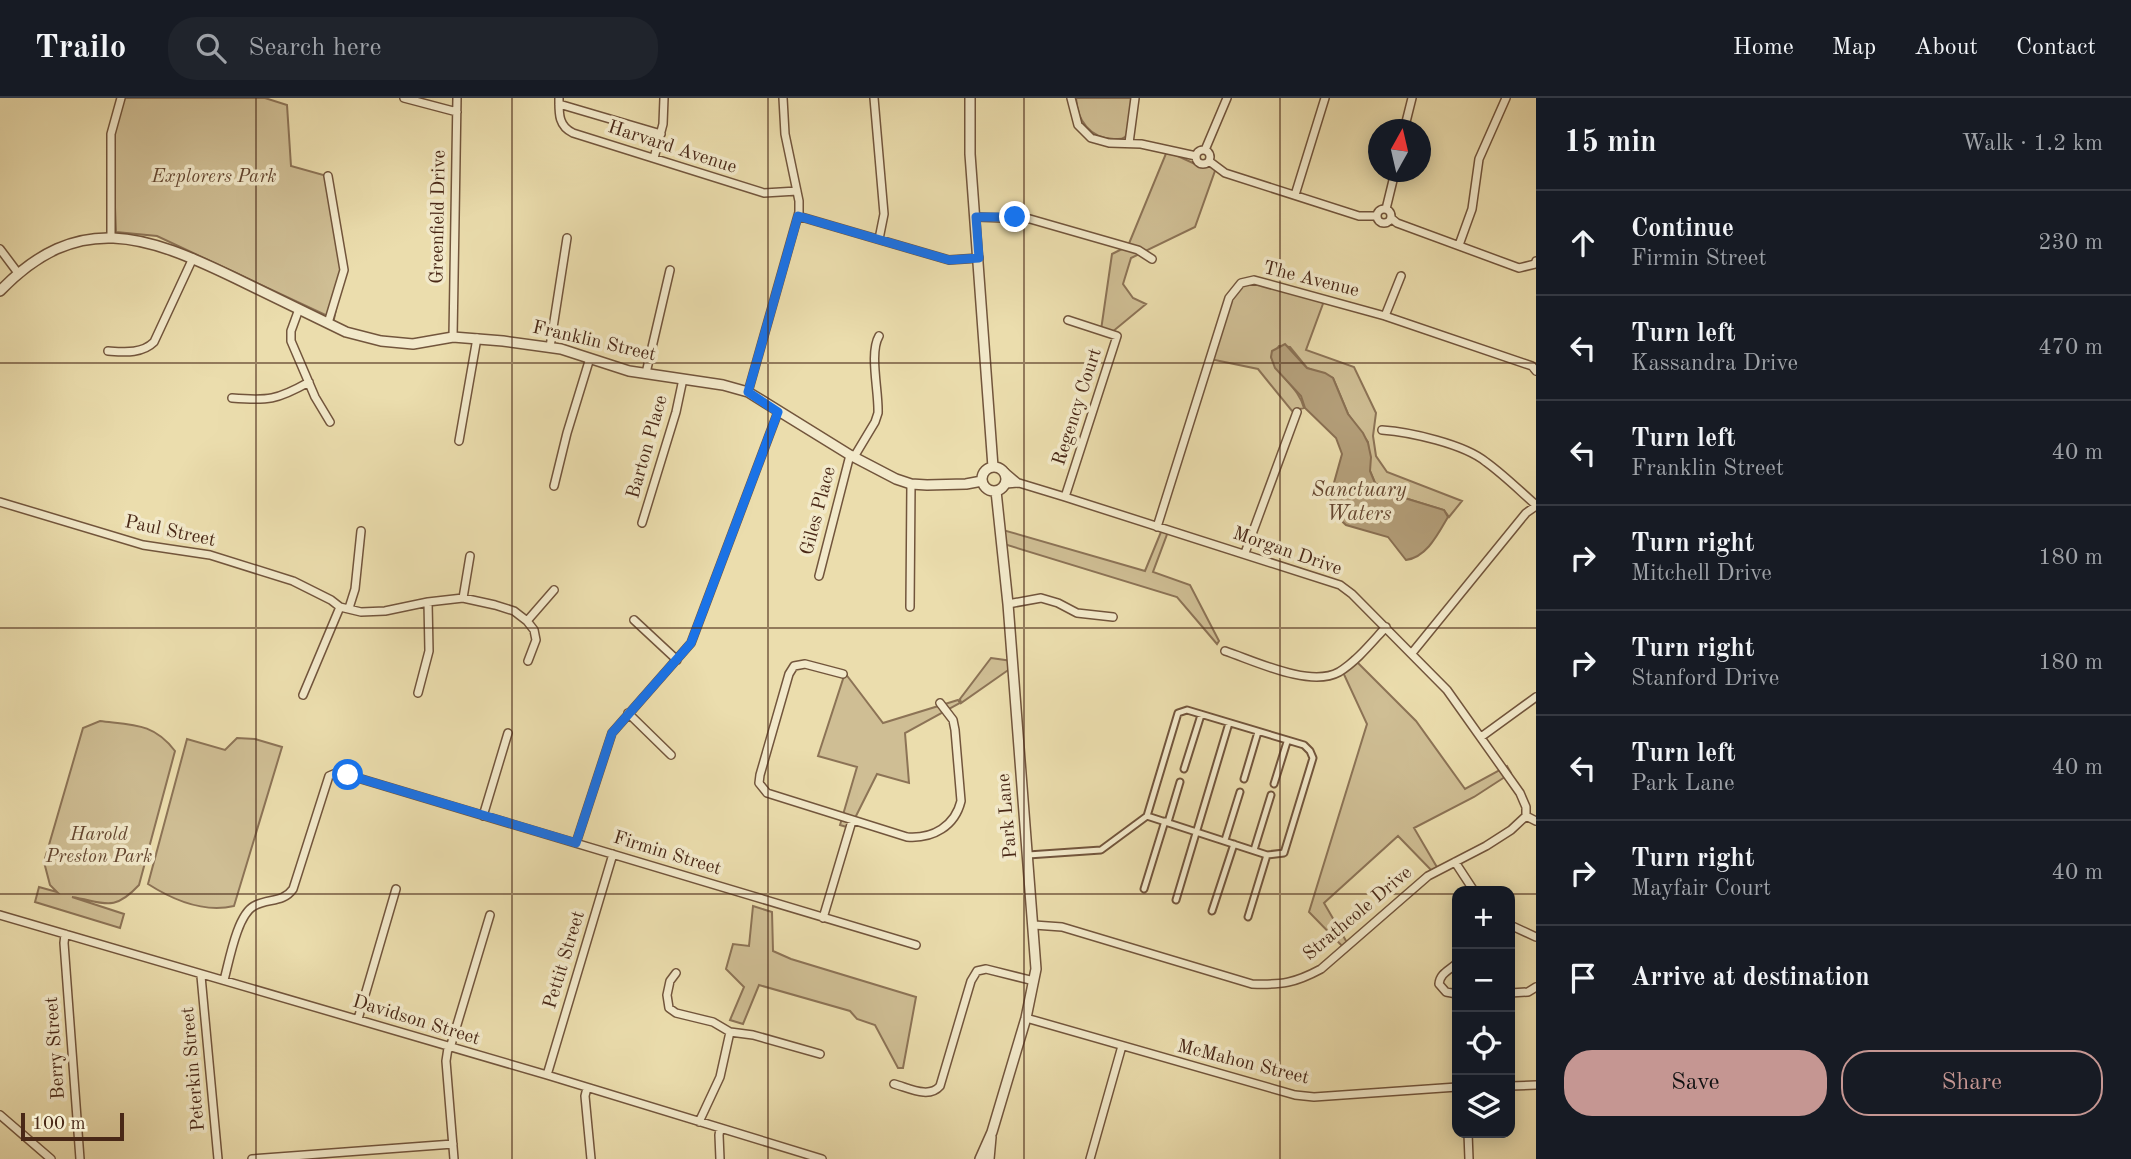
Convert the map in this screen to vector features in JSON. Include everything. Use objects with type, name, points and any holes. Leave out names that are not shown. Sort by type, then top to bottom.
[{"type":"street","points":[[111,237],[111,134],[121,98]]},
{"type":"street","points":[[404,98],[457,112]]},
{"type":"street","name":"Greenfield Drive","points":[[453,337],[457,98]]},
{"type":"street","points":[[654,158],[661,134],[664,98]]},
{"type":"street","points":[[748,392],[798,216],[797,191],[785,134],[783,98]]},
{"type":"street","points":[[874,98],[884,214],[879,239]]},
{"type":"street","points":[[970,98],[970,153],[993,467]]},
{"type":"street","points":[[1070,98],[1078,125],[1091,138],[1196,156],[1201,164],[1209,161]]},
{"type":"street","points":[[1129,143],[1135,98]]},
{"type":"street","points":[[1205,150],[1227,98]]},
{"type":"street","points":[[1295,195],[1325,98]]},
{"type":"street","points":[[1407,119],[1412,98]]},
{"type":"street","points":[[1459,245],[1472,209],[1479,159],[1506,98]]},
{"type":"street","name":"Harvard Avenue","points":[[661,134],[559,101],[561,122],[569,131],[764,193],[797,191]]},
{"type":"street","points":[[1196,156],[1200,150],[1205,150]]},
{"type":"street","points":[[1205,150],[1209,161]]},
{"type":"street","points":[[1209,161],[1225,173],[1359,216],[1377,216]]},
{"type":"street","points":[[327,176],[344,270],[328,323]]},
{"type":"street","points":[[1386,209],[1393,182]]},
{"type":"street","points":[[1377,216],[1380,210],[1386,209]]},
{"type":"street","points":[[1386,209],[1397,223],[1519,268],[1536,264]]},
{"type":"street","points":[[798,216],[949,260],[979,258]]},
{"type":"street","points":[[1377,216],[1385,223],[1391,218]]},
{"type":"street","points":[[976,217],[1030,219],[1138,250],[1152,259]]},
{"type":"street","name":"Franklin Street","points":[[0,291],[38,258],[59,249],[111,237],[152,243],[193,258],[354,335],[413,344],[453,337],[477,338],[550,348],[590,358],[613,368],[723,385],[748,392],[852,456],[911,484],[955,485],[982,481]]},
{"type":"street","points":[[550,348],[567,238]]},
{"type":"street","points":[[0,249],[18,273]]},
{"type":"street","points":[[108,352],[140,350],[148,348],[154,342],[193,258]]},
{"type":"street","points":[[646,373],[670,270]]},
{"type":"street","points":[[1385,316],[1401,276]]},
{"type":"street","name":"The Avenue","points":[[1157,527],[1230,298],[1241,283],[1254,280],[1385,316],[1532,366],[1536,371]]},
{"type":"street","points":[[299,309],[291,331],[291,341],[330,422]]},
{"type":"street","name":"Regency Court","points":[[1065,497],[1118,335],[1068,320]]},
{"type":"street","name":"Giles Place","points":[[819,576],[852,456],[878,413],[875,342],[879,336]]},
{"type":"street","points":[[459,441],[477,338]]},
{"type":"street","points":[[554,485],[590,358]]},
{"type":"street","name":"Barton Place","points":[[642,523],[683,379]]},
{"type":"street","points":[[232,398],[278,398],[309,382]]},
{"type":"street","points":[[576,843],[612,733],[691,643],[778,412]]},
{"type":"street","points":[[1245,553],[1297,412]]},
{"type":"street","points":[[1382,430],[1410,433],[1484,460],[1536,506],[1526,513],[1412,653]]},
{"type":"street","points":[[993,467],[1004,472],[1006,484],[996,491],[988,490],[982,481],[986,470],[993,467]]},
{"type":"street","name":"Morgan Drive","points":[[1004,472],[1019,483],[1340,585],[1386,627],[1447,690],[1524,799],[1526,816]]},
{"type":"street","name":"Morgan Drive","points":[[1006,484],[1019,483]]},
{"type":"street","points":[[910,607],[911,484]]},
{"type":"street","name":"Park Lane","points":[[980,1159],[992,1132],[1026,1018],[1036,969],[1008,604],[996,491]]},
{"type":"street","name":"Paul Street","points":[[0,502],[143,545],[210,555],[293,581],[344,608]]},
{"type":"street","points":[[303,695],[355,589],[361,531]]},
{"type":"street","points":[[463,598],[470,556]]},
{"type":"street","points":[[527,621],[554,590]]},
{"type":"street","points":[[344,608],[361,612],[385,611],[428,601],[463,598],[514,611],[534,630],[536,640],[528,661]]},
{"type":"street","points":[[1008,604],[1041,598],[1077,613],[1113,617]]},
{"type":"street","points":[[418,693],[429,651],[428,601]]},
{"type":"street","points":[[634,620],[677,660]]},
{"type":"street","points":[[1225,651],[1282,670],[1320,678],[1351,663],[1386,627]]},
{"type":"street","points":[[843,674],[805,664],[794,666],[789,674],[759,783],[767,793],[907,837],[931,835],[951,821],[961,801],[953,720],[940,703]]},
{"type":"street","points":[[1481,737],[1536,697]]},
{"type":"street","points":[[1028,855],[1101,850],[1147,816],[1178,713],[1187,710],[1304,745],[1313,758],[1284,853],[1267,855],[1147,816]]},
{"type":"street","points":[[628,713],[670,755]]},
{"type":"street","points":[[1184,769],[1201,715]]},
{"type":"street","points":[[1176,900],[1229,723]]},
{"type":"street","points":[[1244,779],[1258,732]]},
{"type":"street","points":[[483,816],[508,733]]},
{"type":"street","points":[[1274,784],[1287,742]]},
{"type":"street","name":"Firmin Street","points":[[224,980],[240,926],[248,911],[254,906],[283,899],[293,889],[329,776],[336,773],[916,945]]},
{"type":"street","points":[[1144,889],[1180,782]]},
{"type":"street","points":[[1225,840],[1240,792]]},
{"type":"street","points":[[1254,850],[1271,795]]},
{"type":"street","points":[[1526,816],[1536,821]]},
{"type":"street","name":"Strathcole Drive","points":[[1034,925],[1062,927],[1252,984],[1281,985],[1301,980],[1321,969],[1427,876],[1511,830],[1526,816]]},
{"type":"street","points":[[823,918],[852,821]]},
{"type":"street","points":[[1212,911],[1234,844]]},
{"type":"street","name":"Pettit Street","points":[[547,1075],[613,854]]},
{"type":"street","points":[[1248,917],[1267,855]]},
{"type":"street","points":[[1455,862],[1471,886]]},
{"type":"street","points":[[358,1019],[396,889]]},
{"type":"street","name":"Davidson Street","points":[[0,915],[201,976],[224,980],[547,1075],[822,1159]]},
{"type":"street","points":[[454,1159],[446,1061],[490,915]]},
{"type":"street","points":[[1515,927],[1536,937]]},
{"type":"street","name":"Berry Street","points":[[65,934],[80,1159]]},
{"type":"street","points":[[1452,967],[1440,978],[1439,984],[1446,992],[1452,993]]},
{"type":"street","points":[[894,1084],[936,1094],[976,971],[986,969],[1034,981]]},
{"type":"street","points":[[676,973],[667,995],[669,1007],[676,1013],[720,1025],[730,1032],[753,1035],[820,1054]]},
{"type":"street","name":"Peterkin Street","points":[[201,976],[218,1159]]},
{"type":"street","points":[[1515,993],[1528,992],[1536,987]]},
{"type":"street","name":"McMahon Street","points":[[1026,1018],[1295,1095],[1314,1097],[1452,1087]]},
{"type":"street","points":[[699,1122],[720,1077],[730,1032]]},
{"type":"street","points":[[1090,1159],[1122,1046]]},
{"type":"street","points":[[1515,1086],[1536,1086]]},
{"type":"street","points":[[587,1088],[585,1096],[591,1159]]},
{"type":"street","points":[[0,1115],[51,1159]]},
{"type":"street","points":[[720,1129],[720,1159]]},
{"type":"street","name":"Park Lane","points":[[989,1159],[992,1132]]},
{"type":"street","points":[[1468,1138],[1469,1159]]},
{"type":"street","points":[[252,1159],[453,1144]]},
{"type":"green space","name":"Explorers Park","points":[[122,98],[265,98],[287,105],[291,166],[327,176],[344,270],[334,319],[157,236],[116,232],[112,134]]},
{"type":"green space","points":[[1076,98],[1134,98],[1128,133],[1120,139],[1098,136],[1092,132],[1082,121]]},
{"type":"green space","points":[[1167,151],[1195,164],[1216,168],[1195,227],[1131,258],[1123,284],[1133,298],[1146,304],[1111,333],[1101,330],[1112,254],[1128,246]]},
{"type":"green space","points":[[1254,280],[1324,301],[1306,350],[1354,367],[1376,413],[1373,436],[1376,456],[1387,472],[1462,501],[1449,517],[1444,510],[1398,496],[1375,483],[1370,471],[1368,442],[1348,414],[1333,378],[1307,368],[1290,347],[1279,346],[1271,357],[1301,400],[1304,408],[1292,411],[1258,369],[1210,359],[1230,298],[1241,283]]},
{"type":"green space","points":[[1163,527],[1169,529],[1153,572],[1190,585],[1219,641],[1217,644],[1177,597],[1004,544],[1003,530],[1145,571]]},
{"type":"green space","points":[[1352,657],[1416,721],[1465,789],[1507,766],[1511,773],[1474,797],[1414,828],[1438,869],[1433,872],[1398,836],[1324,903],[1349,946],[1345,949],[1309,912],[1367,724],[1341,668]]},
{"type":"green space","points":[[991,658],[1012,661],[1014,666],[961,703],[960,699]]},
{"type":"green space","points":[[845,673],[883,723],[958,700],[960,703],[905,733],[909,783],[877,774],[850,828],[840,825],[857,767],[818,756]]},
{"type":"green space","name":"Harold Preston Park","points":[[100,721],[151,730],[175,751],[139,885],[130,894],[115,902],[100,903],[72,897],[124,914],[120,928],[35,902],[39,887],[57,892],[50,885],[44,862],[83,728]]},
{"type":"green space","points":[[237,738],[255,739],[282,747],[234,906],[211,908],[189,904],[148,884],[187,739],[225,750]]},
{"type":"green space","points":[[753,906],[772,912],[773,951],[791,959],[916,997],[903,1068],[898,1068],[875,1025],[857,1019],[850,1011],[759,985],[743,1024],[730,1020],[744,987],[726,969],[733,944],[749,946]]},
{"type":"water","name":"Sanctuary Waters","points":[[1285,344],[1307,368],[1333,378],[1348,414],[1368,443],[1370,471],[1375,483],[1398,496],[1444,510],[1448,517],[1431,544],[1420,554],[1406,560],[1388,537],[1346,525],[1334,514],[1330,497],[1342,454],[1336,438],[1305,408],[1301,396],[1275,368],[1272,351]]},
{"type":"route","points":[[348,775],[576,843],[612,733],[691,643],[778,412],[748,392],[798,216],[949,260],[979,258],[976,217],[1015,217]]}]
